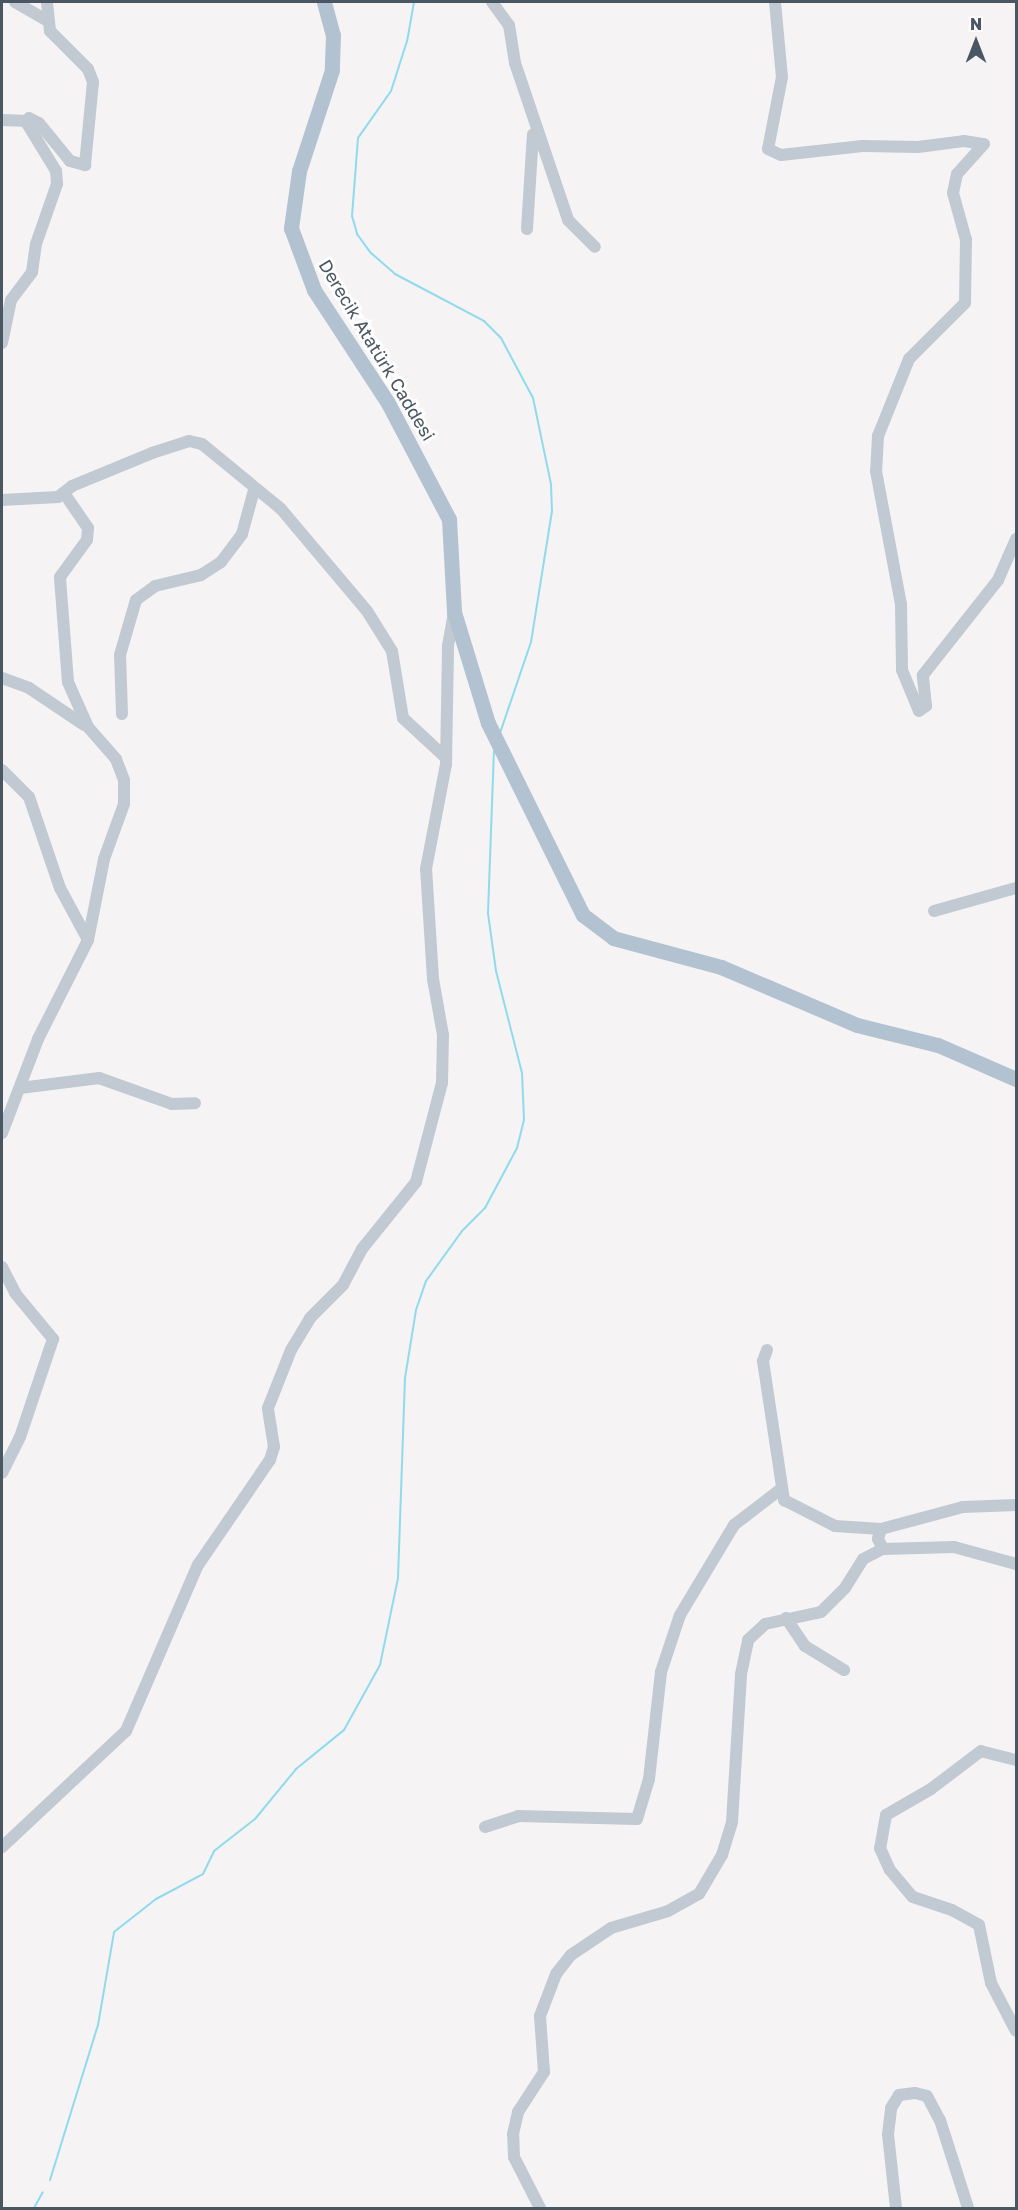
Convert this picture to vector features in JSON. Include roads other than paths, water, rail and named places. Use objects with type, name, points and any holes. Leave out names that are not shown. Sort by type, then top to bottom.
[{"type":"main road","name":"Derecik Atatürk Caddesi","points":[[324,2],[333,35],[332,70],[299,171],[291,228],[314,290],[388,403],[449,519],[454,612],[488,723],[584,915],[613,938],[721,967],[857,1024],[938,1044],[1017,1078]]},
{"type":"street","points":[[15,2],[46,20]]},
{"type":"street","points":[[2,120],[28,121],[32,117],[70,161],[85,165],[93,82],[88,69],[50,31],[46,20],[47,2]]},
{"type":"street","points":[[492,2],[509,25],[534,124],[568,220],[595,247]]},
{"type":"street","points":[[775,2],[782,76],[768,149],[790,155],[863,146],[918,147],[964,141],[984,144],[957,174],[953,193],[966,240],[965,303],[909,359],[878,436],[876,471],[901,604],[902,670],[918,711],[926,706],[923,675],[998,580],[1017,539]]},
{"type":"street","points":[[2,343],[11,300],[32,272],[57,184],[56,171],[28,121]]},
{"type":"street","points":[[527,229],[534,124]]},
{"type":"street","points":[[2,500],[63,493],[189,441],[202,444],[254,490],[281,509],[383,631],[392,651],[403,718],[446,758]]},
{"type":"street","points":[[122,714],[120,655],[136,600],[155,586],[201,575],[221,562],[242,534],[254,490]]},
{"type":"street","points":[[63,493],[88,528],[84,545],[60,577],[59,600],[68,681],[88,727]]},
{"type":"street","points":[[2,1848],[126,1731],[198,1565],[270,1460],[274,1447],[268,1408],[291,1350],[310,1318],[343,1285],[362,1249],[416,1182],[442,1083],[443,1035],[433,979],[426,869],[446,758],[448,646],[454,612]]},
{"type":"street","points":[[2,678],[29,688],[88,727],[116,759],[124,792],[104,859],[88,940],[38,1039],[2,1133]]},
{"type":"street","points":[[2,770],[29,797],[60,888],[88,940]]},
{"type":"street","points":[[934,911],[1017,888]]},
{"type":"street","points":[[20,1088],[99,1078],[172,1104],[195,1103]]},
{"type":"street","points":[[2,1267],[15,1293],[53,1339],[20,1437],[2,1473]]},
{"type":"street","points":[[767,1350],[763,1361],[781,1489],[793,1507],[835,1526],[881,1528],[974,1504],[1017,1505]]},
{"type":"street","points":[[485,1827],[518,1816],[637,1819],[649,1779],[661,1671],[680,1615],[734,1525],[781,1489]]},
{"type":"street","points":[[881,1528],[878,1539],[883,1549]]},
{"type":"street","points":[[540,2208],[514,2157],[513,2134],[518,2112],[544,2072],[540,2016],[556,1974],[571,1955],[611,1928],[689,1901],[706,1884],[732,1822],[744,1651],[755,1631],[786,1618],[821,1612],[845,1588],[863,1559],[883,1549],[954,1547],[1017,1564]]},
{"type":"street","points":[[786,1618],[806,1646],[844,1670]]},
{"type":"street","points":[[1017,1760],[981,1752],[931,1789],[886,1815],[879,1848],[890,1870],[913,1897],[952,1910],[979,1925],[991,1983],[1017,2031]]},
{"type":"street","points":[[896,2208],[888,2134],[891,2108],[899,2095],[915,2093],[927,2096],[940,2120],[968,2208]]},
{"type":"waterway","points":[[414,2],[407,41],[391,91],[358,138],[352,216],[357,234],[371,253],[395,274],[484,321],[501,338],[533,398],[551,484],[552,511],[531,642],[500,733]]},
{"type":"waterway","points":[[50,2180],[98,2025],[114,1932],[156,1899],[203,1874],[214,1851],[255,1819],[296,1769],[344,1730],[380,1665],[398,1578],[405,1378],[416,1310],[426,1281],[462,1231],[485,1208],[517,1148],[524,1120],[522,1073],[496,971],[488,913],[494,751]]},
{"type":"waterway","points":[[34,2208],[43,2192]]}]
